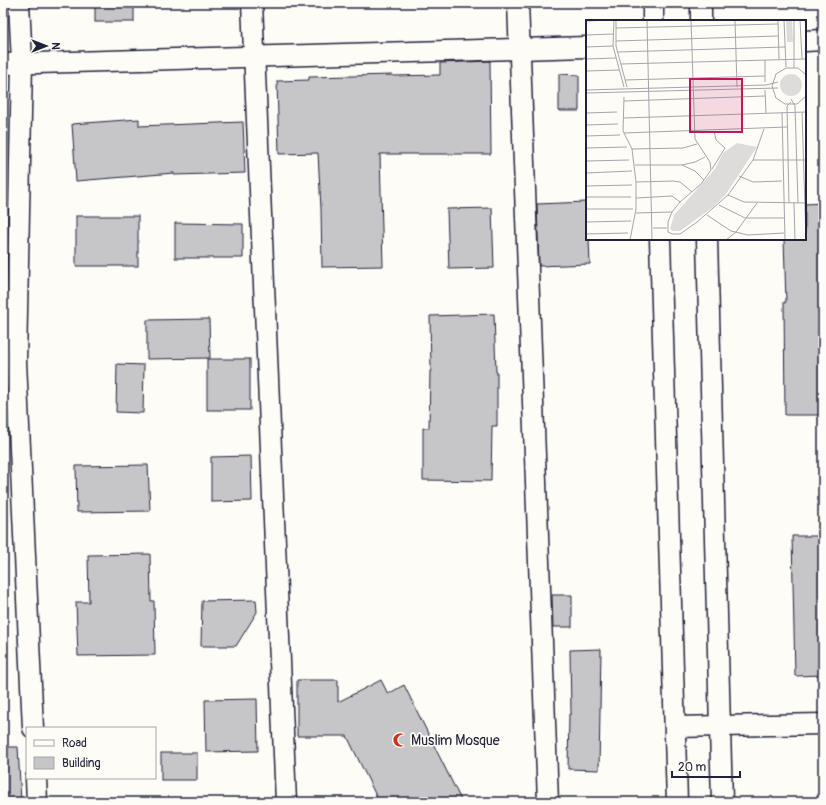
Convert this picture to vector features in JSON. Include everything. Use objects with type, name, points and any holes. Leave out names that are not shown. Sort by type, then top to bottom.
[{"type":"street","points":[[19,3],[22,62],[10,363],[33,727]]},
{"type":"street","points":[[252,3],[286,802]]},
{"type":"street","points":[[518,3],[548,802]]},
{"type":"street","points":[[653,3],[653,20]]},
{"type":"street","points":[[701,3],[701,20]]},
{"type":"street","points":[[806,41],[823,40]]},
{"type":"street","points":[[3,64],[22,62],[586,47]]},
{"type":"street","points":[[660,240],[676,727],[677,802]]},
{"type":"street","points":[[707,240],[722,802]]},
{"type":"street","points":[[676,727],[823,724]]},
{"type":"street","points":[[36,779],[37,802]]},
{"type":"building","points":[[95,3],[134,3],[134,22],[95,22]]},
{"type":"building","points":[[490,61],[491,154],[380,154],[383,266],[322,267],[318,153],[279,154],[277,81],[309,80],[309,77],[440,75],[440,63]]},
{"type":"building","points":[[559,74],[579,75],[579,111],[559,111]]},
{"type":"building","points":[[139,119],[139,126],[243,122],[245,173],[174,175],[174,173],[76,181],[72,124]]},
{"type":"building","points":[[586,202],[586,240],[589,240],[590,264],[539,266],[537,204]]},
{"type":"building","points":[[823,203],[823,415],[785,415],[784,302],[786,302],[784,240],[806,240],[806,204]]},
{"type":"building","points":[[492,208],[494,268],[449,269],[447,209]]},
{"type":"building","points":[[76,216],[138,216],[138,266],[76,266]]},
{"type":"building","points":[[175,223],[243,224],[243,258],[175,258]]},
{"type":"building","points":[[494,314],[497,372],[497,426],[492,426],[491,481],[423,480],[423,428],[429,428],[431,371],[430,316]]},
{"type":"building","points":[[209,319],[210,358],[147,359],[147,320]]},
{"type":"building","points":[[207,359],[250,359],[250,410],[207,410]]},
{"type":"building","points":[[117,364],[144,365],[143,413],[116,412]]},
{"type":"building","points":[[251,456],[252,501],[211,502],[211,457]]},
{"type":"building","points":[[148,465],[150,511],[77,512],[76,466]]},
{"type":"building","points":[[792,536],[823,536],[823,675],[795,676]]},
{"type":"building","points":[[150,554],[151,601],[154,601],[155,655],[78,656],[76,602],[89,602],[88,555]]},
{"type":"building","points":[[552,595],[572,595],[572,627],[553,627]]},
{"type":"building","points":[[256,600],[257,612],[236,646],[201,646],[202,601]]},
{"type":"building","points":[[601,649],[599,770],[568,769],[569,714],[571,714],[570,650]]},
{"type":"building","points":[[297,680],[338,680],[338,702],[381,680],[388,694],[404,685],[462,802],[379,802],[347,736],[297,736]]},
{"type":"building","points":[[257,699],[258,751],[206,752],[205,700]]},
{"type":"building","points":[[3,747],[18,747],[21,802],[3,802]]},
{"type":"building","points":[[161,753],[197,753],[197,780],[161,780]]},
{"type":"place","name":"Muslim Mosque","points":[[400,740]]}]
